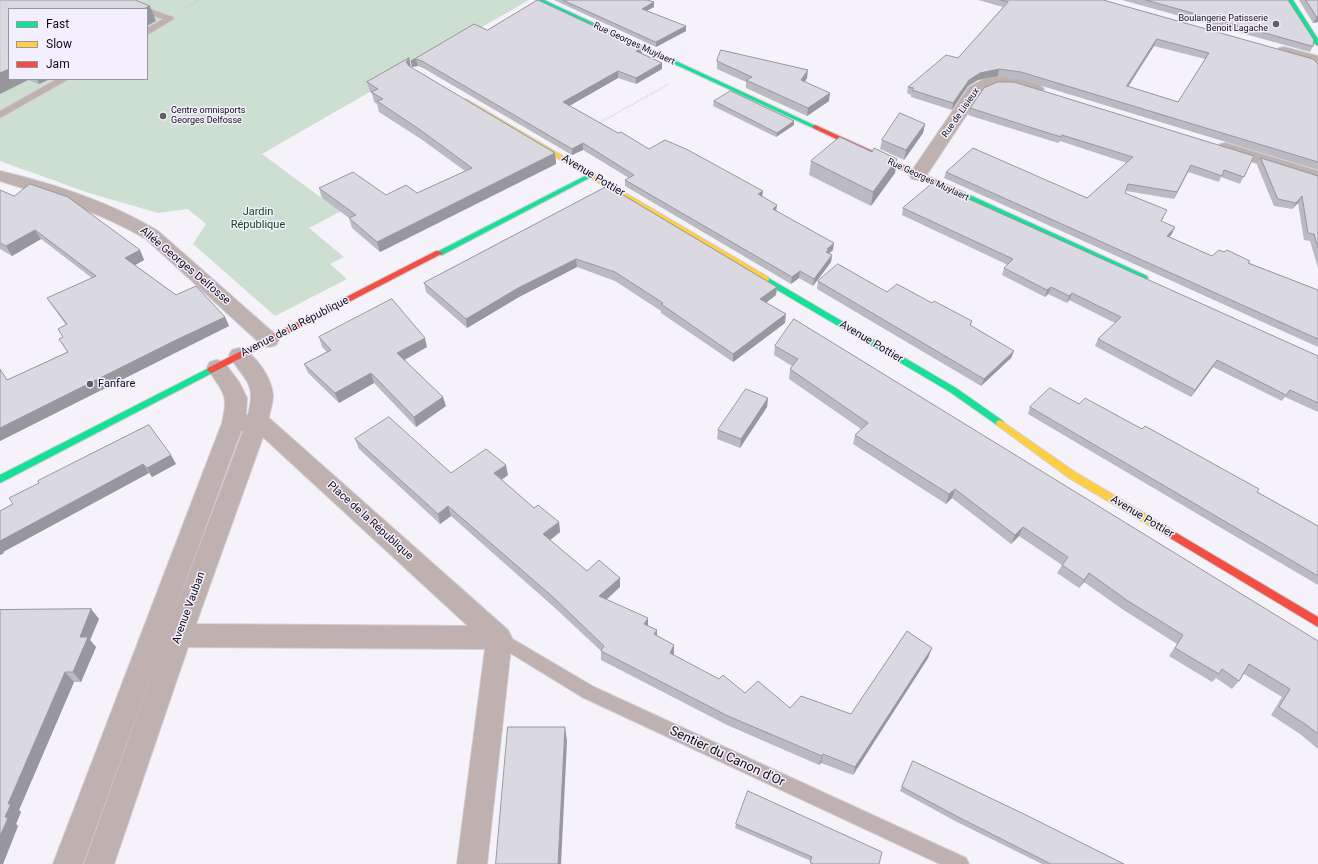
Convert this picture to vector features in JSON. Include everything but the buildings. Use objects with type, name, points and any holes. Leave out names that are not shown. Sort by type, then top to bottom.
[{"type":"street","name":"Rue Georges Muylaert","points":[[540,0],[1151,281]]},
{"type":"street","points":[[1290,0],[1318,44]]},
{"type":"street","points":[[1268,46],[1318,60]]},
{"type":"street","name":"Rue de Lisieux","points":[[918,175],[976,90],[981,85],[989,82],[1000,81],[1014,83],[1052,94]]},
{"type":"street","name":"Avenue Pottier","points":[[457,95],[953,390],[979,406],[1042,456],[1318,622]]},
{"type":"street","points":[[1212,144],[1318,177]]},
{"type":"street","name":"Avenue de la République","points":[[0,479],[591,175]]},
{"type":"street","name":"Allée Georges Delfosse","points":[[0,176],[111,212],[131,222],[152,235],[269,340]]},
{"type":"street","name":"Avenue Vauban","points":[[68,864],[129,698],[154,635],[245,423],[262,400],[260,386],[252,370],[239,355]]},
{"type":"street","name":"Avenue Vauban","points":[[99,864],[180,635],[245,423],[238,406],[236,392],[217,367]]},
{"type":"street","name":"Place de la République","points":[[245,423],[263,424],[499,638]]},
{"type":"street","points":[[154,635],[499,638],[472,864]]},
{"type":"lane","points":[[148,11],[170,19],[148,31]]},
{"type":"lane","points":[[0,115],[62,80]]},
{"type":"lane","name":"Sentier du Canon d'Or","points":[[499,638],[588,692],[960,864]]},
{"type":"path","points":[[591,127],[693,71]]},
{"type":"green space","name":"Centre omnisports Georges Delfosse","points":[[0,0],[529,0],[262,154],[323,199],[332,195],[349,207],[309,228],[344,257],[330,264],[347,279],[275,316],[193,244],[206,224],[188,209],[158,213],[89,193],[0,161]]},
{"type":"traffic: fast","points":[[539,0],[815,127]]},
{"type":"traffic: fast","points":[[1290,0],[1318,44]]},
{"type":"traffic: fast","points":[[439,253],[591,175]]},
{"type":"traffic: fast","points":[[960,194],[1144,278]]},
{"type":"traffic: fast","points":[[765,279],[953,390],[1000,423]]},
{"type":"traffic: fast","points":[[0,479],[211,370]]},
{"type":"traffic: slow","points":[[466,101],[765,279]]},
{"type":"traffic: slow","points":[[1000,423],[1072,475],[1168,532]]},
{"type":"traffic: jam","points":[[815,127],[960,194]]},
{"type":"traffic: jam","points":[[211,370],[439,253]]},
{"type":"traffic: jam","points":[[1168,532],[1318,622]]},
{"type":"place","name":"Boulangerie Patisserie Benoit Lagache","points":[[1276,24]]},
{"type":"place","name":"Centre omnisports Georges Delfosse","points":[[163,116]]},
{"type":"place","name":"Fanfare","points":[[90,384]]},
{"type":"park label","name":"Jardin République","points":[[258,218]]}]
